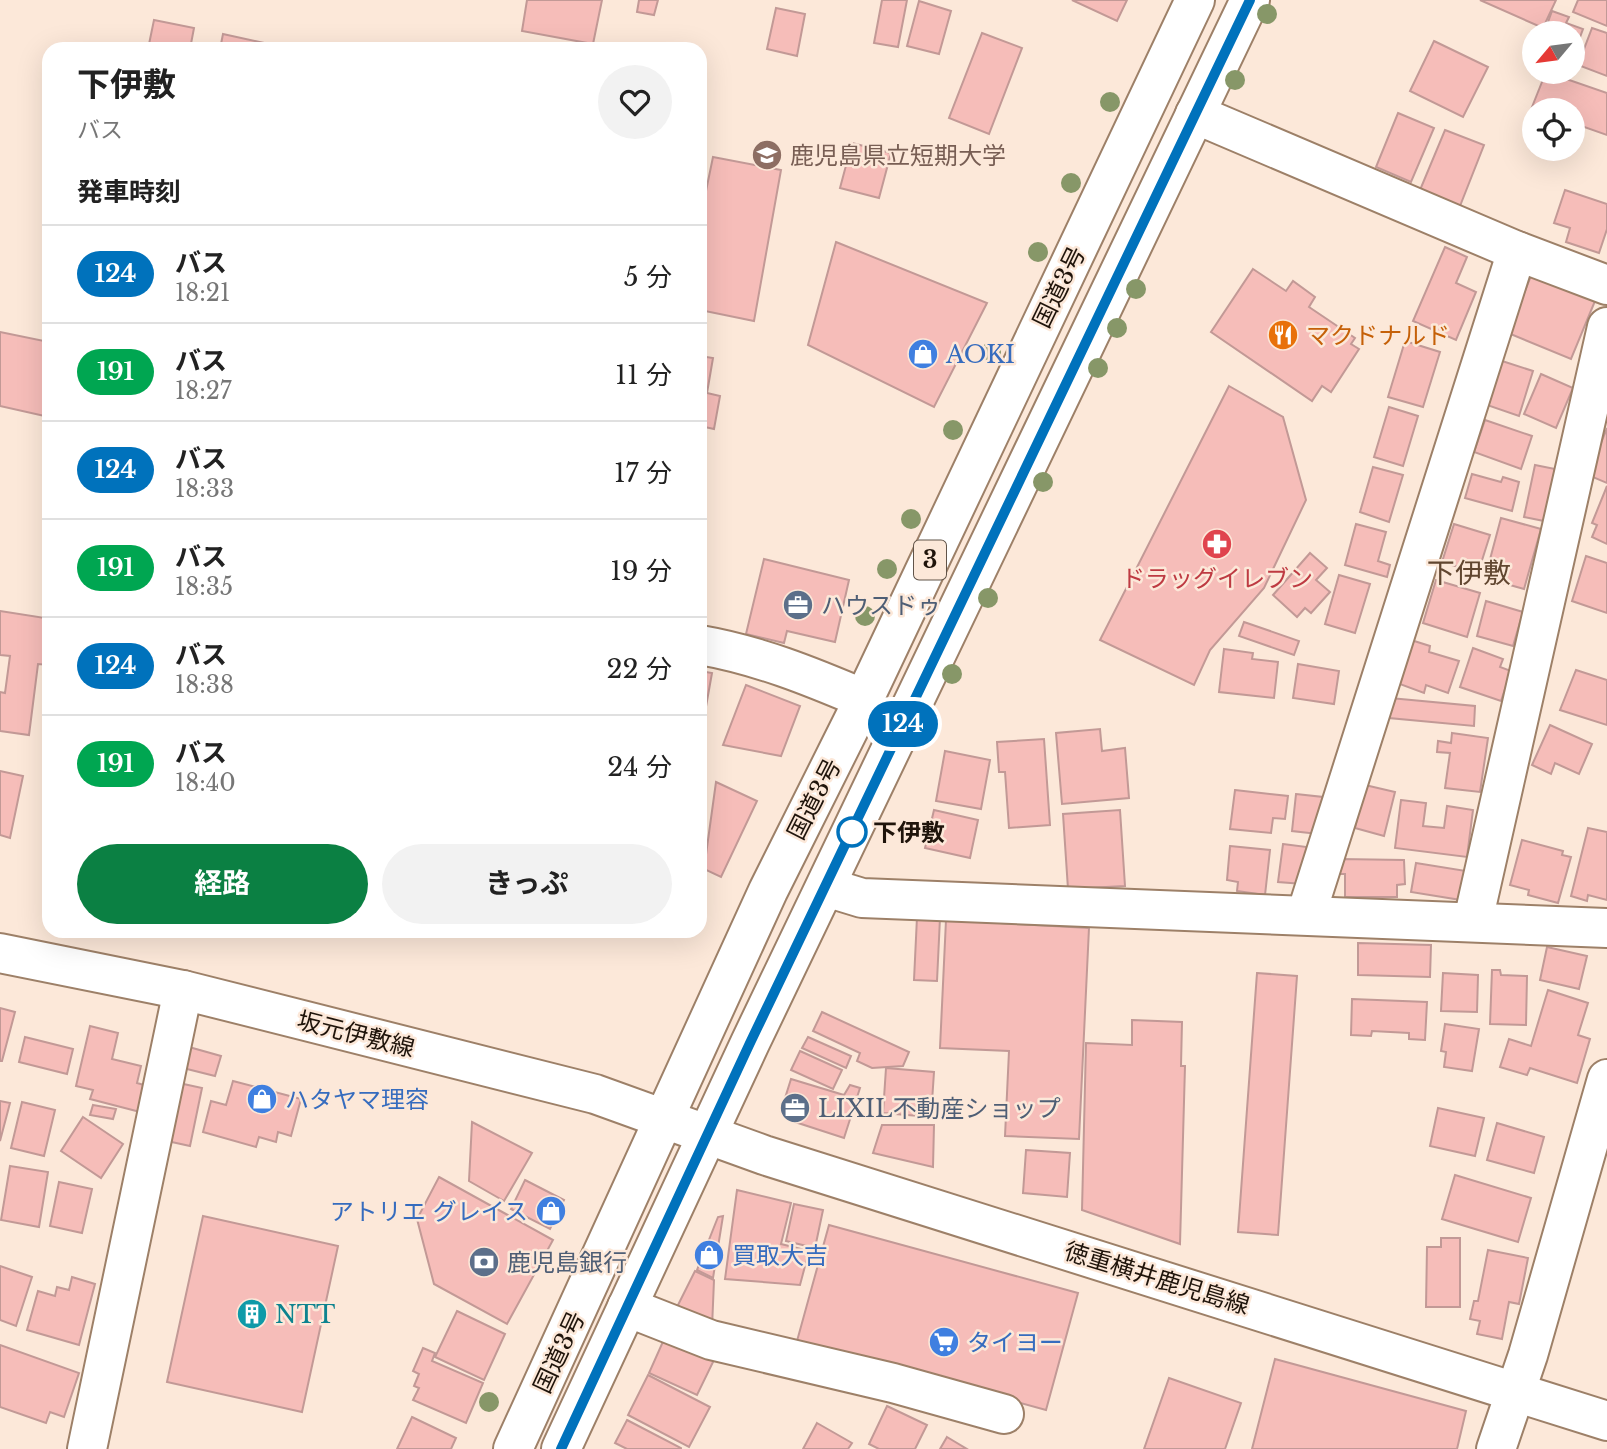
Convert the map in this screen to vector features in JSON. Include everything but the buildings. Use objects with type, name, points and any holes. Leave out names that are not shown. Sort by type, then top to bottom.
[{"type":"main road","name":"国道3号","points":[[513,1449],[768,891],[864,699],[1195,0]]},
{"type":"main road","name":"国道3号","points":[[561,1449],[707,1135],[1250,0]]},
{"type":"main road","points":[[1195,114],[1517,251],[1607,285]]},
{"type":"main road","points":[[1306,915],[1517,251]]},
{"type":"main road","points":[[1473,922],[1607,327]]},
{"type":"main road","points":[[707,646],[732,650],[790,668],[864,699]]},
{"type":"main road","points":[[826,887],[862,898],[1607,928]]},
{"type":"main road","name":"坂元伊敷線","points":[[0,953],[183,990],[594,1094],[707,1135]]},
{"type":"main road","points":[[87,1449],[183,990]]},
{"type":"main road","points":[[1496,1449],[1516,1391],[1607,1079]]},
{"type":"main road","name":"徳重横井鹿児島線","points":[[707,1135],[1607,1421]]},
{"type":"main road","points":[[627,1307],[711,1340],[880,1380],[1004,1414]]},
{"type":"pier","points":[[1607,1385],[1607,1449],[1588,1449],[1604,1387]]},
{"type":"bus line","name":"124","points":[[561,1449],[750,1043],[1250,0]]},
{"type":"place","name":"鹿児島県立短期大学","points":[[767,155]]},
{"type":"place","name":"マクドナルド","points":[[1283,335]]},
{"type":"place","name":"AOKI","points":[[923,354]]},
{"type":"place","name":"ドラッグイレブン","points":[[1217,544]]},
{"type":"place","name":"ハウスドゥ","points":[[798,605]]},
{"type":"place","name":"下伊敷","points":[[852,832]]},
{"type":"place","name":"ハタヤマ理容","points":[[262,1099]]},
{"type":"place","name":"LIXIL不動産ショップ","points":[[795,1108]]},
{"type":"place","name":"アトリエ グレイス","points":[[551,1211]]},
{"type":"place","name":"買取大吉","points":[[709,1255]]},
{"type":"place","name":"鹿児島銀行","points":[[484,1262]]},
{"type":"place","name":"NTT","points":[[252,1314]]},
{"type":"place","name":"タイヨー","points":[[944,1342]]},
{"type":"district","name":"下伊敷","points":[[1469,573]]}]
